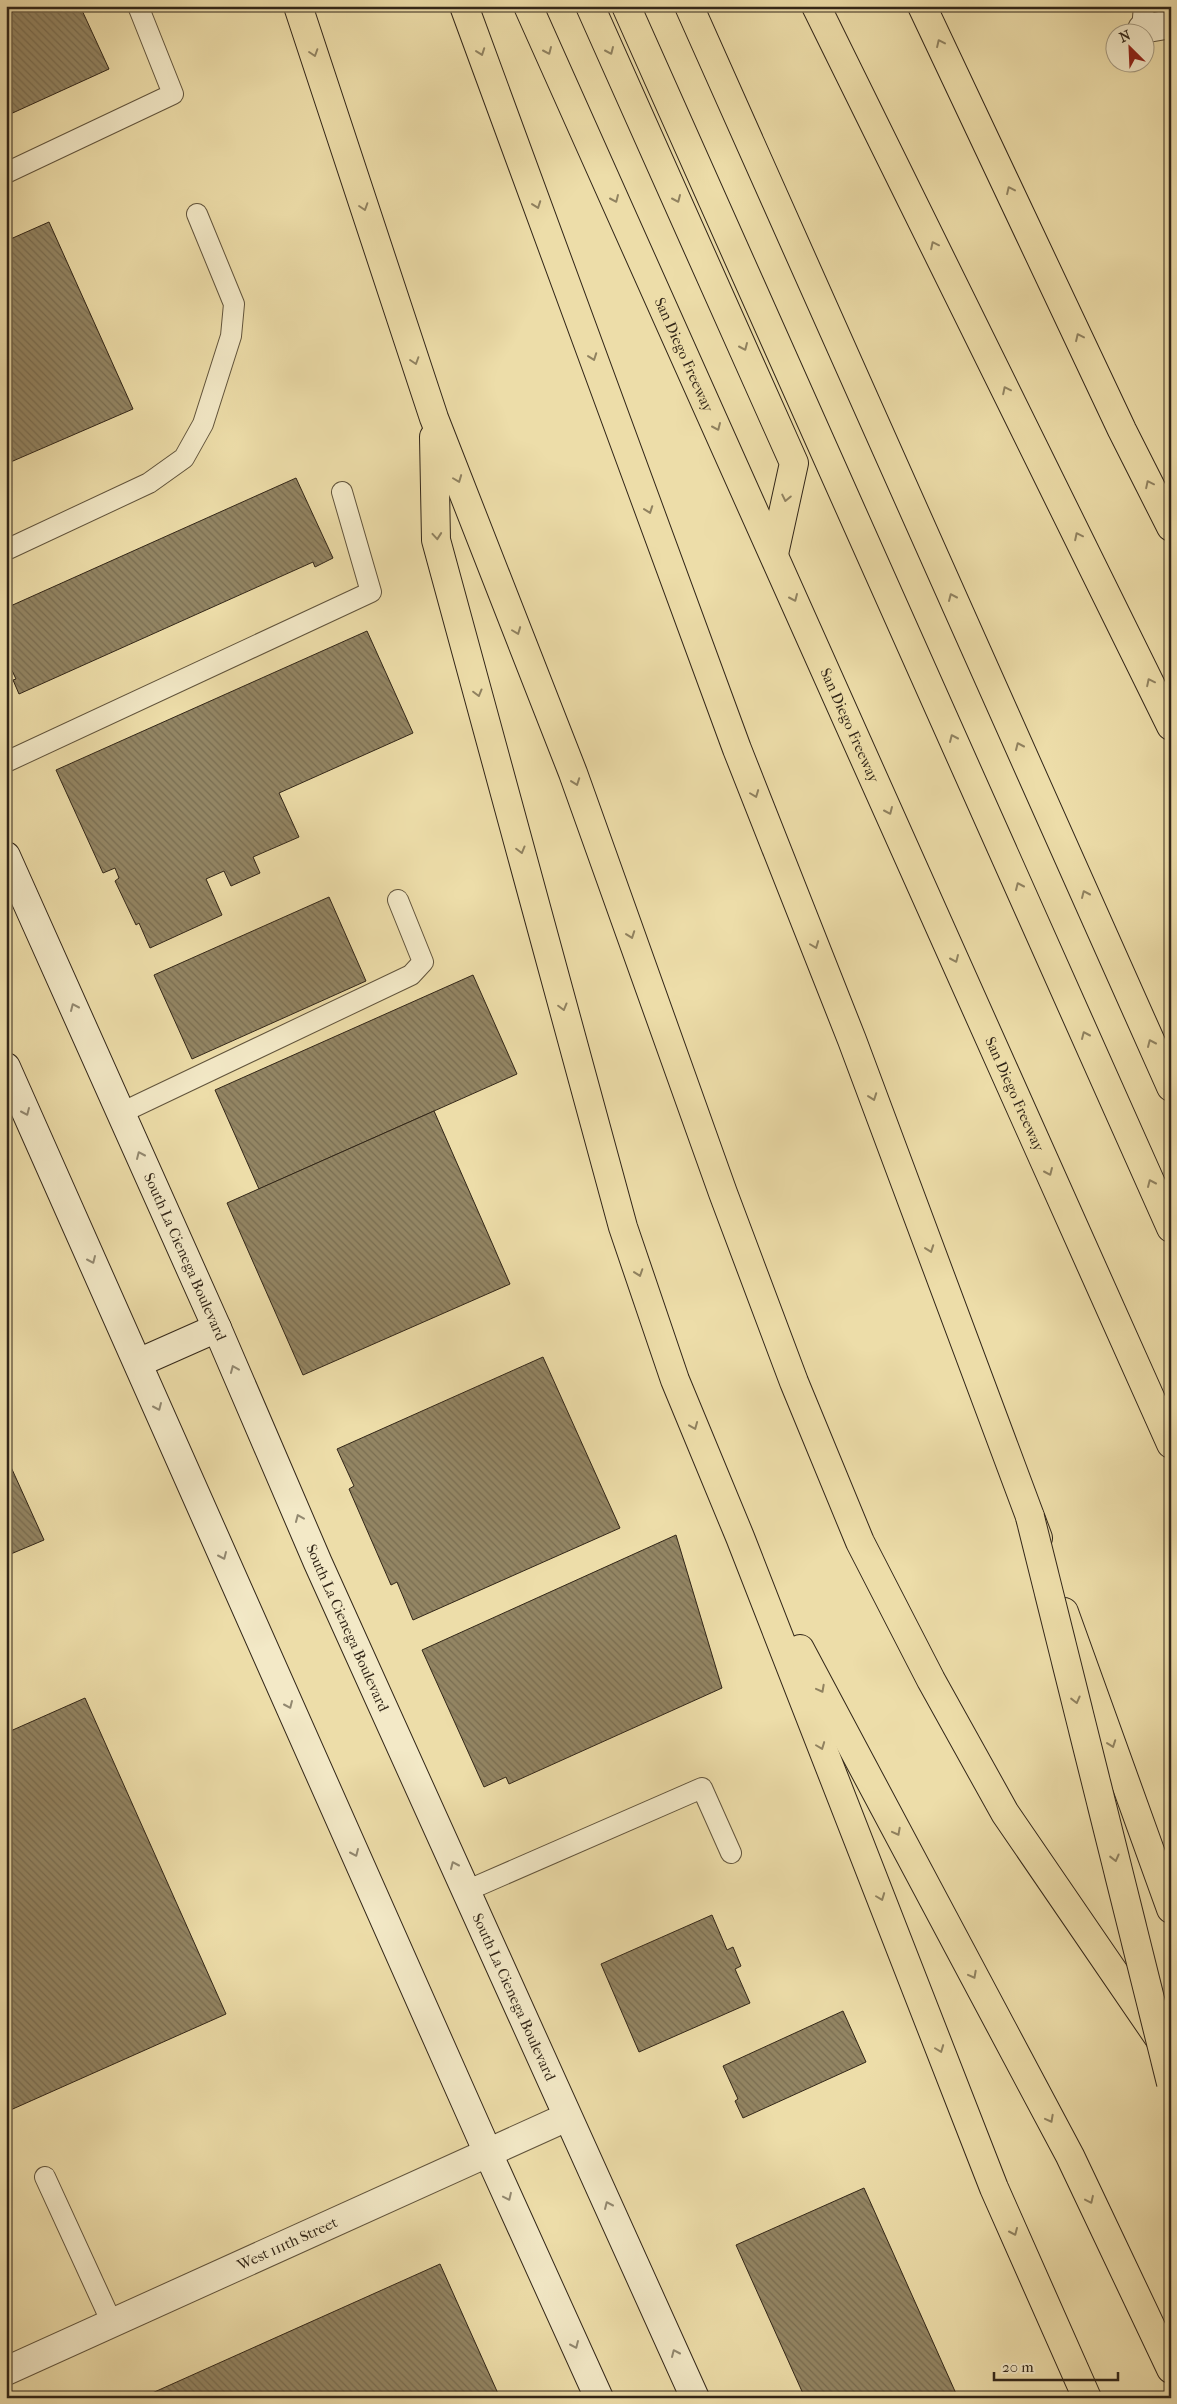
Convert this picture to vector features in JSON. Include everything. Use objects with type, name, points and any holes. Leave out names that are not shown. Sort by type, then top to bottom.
[{"type":"highway","points":[[298,6],[434,418],[573,773],[723,1193],[794,1382],[860,1542],[931,1680],[1006,1812],[1171,2055]]},
{"type":"highway","points":[[464,6],[737,748],[852,1040],[1030,1517],[1171,1909]]},
{"type":"highway","name":"San Diego Freeway","points":[[528,6],[1171,1444]]},
{"type":"highway","points":[[590,6],[794,462],[774,554]]},
{"type":"highway","points":[[626,6],[1171,1228]]},
{"type":"highway","points":[[689,6],[1171,1087]]},
{"type":"highway","points":[[816,6],[1171,726]]},
{"type":"highway","points":[[922,6],[1122,430],[1171,527]]},
{"type":"highway","points":[[434,418],[436,540],[620,1218],[675,1380],[740,1538],[994,2188],[1087,2398]]},
{"type":"highway","points":[[1030,1517],[1171,2083]]},
{"type":"highway","points":[[740,1538],[1070,2156],[1171,2369]]},
{"type":"main road","points":[[1143,18],[1171,24]]},
{"type":"main road","name":"South La Cienega Boulevard","points":[[6,856],[216,1328],[318,1563],[695,2398]]},
{"type":"main road","points":[[6,1067],[488,2153],[599,2398]]},
{"type":"main road","points":[[138,1363],[216,1328]]},
{"type":"main road","name":"West 111th Street","points":[[6,2371],[567,2117]]},
{"type":"lane","points":[[6,173],[173,94],[138,6]]},
{"type":"lane","points":[[6,550],[148,482],[184,458],[204,424],[231,336],[234,304],[197,214]]},
{"type":"lane","points":[[6,762],[371,592],[342,492]]},
{"type":"lane","points":[[121,1114],[411,975],[423,962],[398,900]]},
{"type":"lane","points":[[466,1891],[702,1788],[731,1853]]},
{"type":"lane","points":[[45,2177],[112,2322]]},
{"type":"building","points":[[6,6],[80,6],[109,69],[6,116]]},
{"type":"building","points":[[49,222],[133,409],[6,464],[6,241]]},
{"type":"building","points":[[296,478],[333,558],[315,567],[313,562],[19,694],[13,680],[16,679],[6,658],[6,608]]},
{"type":"building","points":[[367,631],[413,733],[279,793],[299,837],[253,857],[260,873],[231,886],[224,871],[206,879],[222,915],[150,948],[139,923],[136,925],[115,881],[119,878],[115,868],[103,873],[56,770]]},
{"type":"building","points":[[329,897],[366,981],[192,1059],[154,975]]},
{"type":"building","points":[[473,975],[517,1074],[259,1189],[215,1090]]},
{"type":"building","points":[[434,1111],[510,1284],[303,1375],[227,1203]]},
{"type":"building","points":[[543,1357],[620,1528],[413,1620],[397,1582],[391,1585],[349,1489],[354,1486],[337,1449]]},
{"type":"building","points":[[6,1456],[44,1540],[6,1556]]},
{"type":"building","points":[[676,1535],[722,1688],[509,1784],[506,1777],[484,1787],[422,1650]]},
{"type":"building","points":[[85,1698],[226,2014],[6,2112],[6,1733]]},
{"type":"building","points":[[712,1915],[727,1950],[733,1947],[741,1966],[735,1969],[750,2003],[639,2052],[601,1964]]},
{"type":"building","points":[[843,2011],[866,2062],[743,2118],[735,2101],[738,2099],[723,2066]]},
{"type":"building","points":[[864,2188],[958,2398],[805,2398],[736,2245]]},
{"type":"building","points":[[440,2264],[500,2398],[141,2398]]}]
